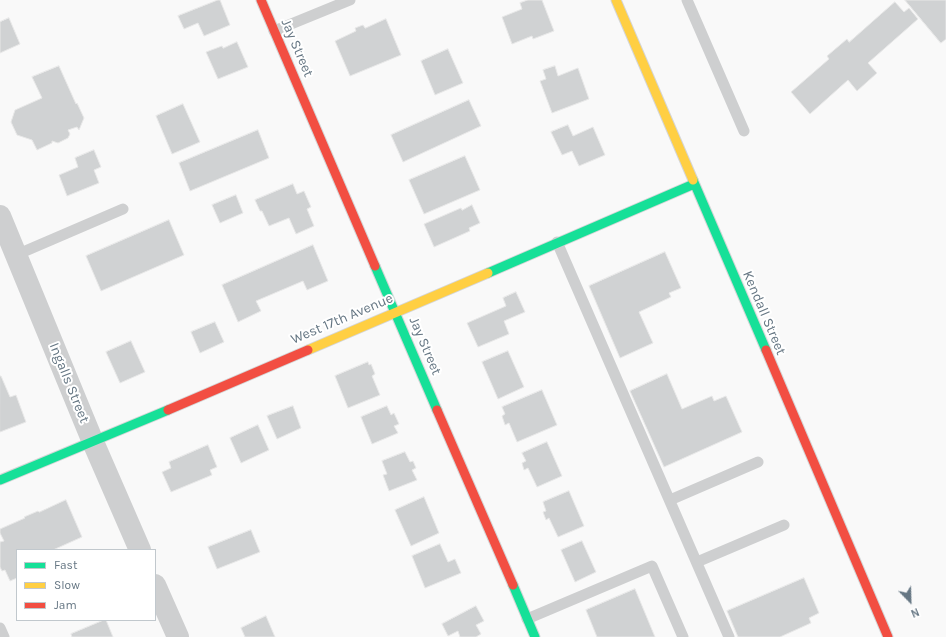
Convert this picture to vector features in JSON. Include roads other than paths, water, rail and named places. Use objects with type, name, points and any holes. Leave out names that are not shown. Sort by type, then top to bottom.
[{"type":"street","name":"Jay Street","points":[[261,0],[535,637]]},
{"type":"street","name":"Kendall Street","points":[[616,0],[888,637]]},
{"type":"street","name":"West 17th Avenue","points":[[0,480],[93,442],[395,311],[694,184]]},
{"type":"street","name":"Ingalls Street","points":[[0,216],[93,442],[140,549]]},
{"type":"street","points":[[156,587],[178,637]]},
{"type":"lane","points":[[274,31],[350,0]]},
{"type":"lane","points":[[687,0],[744,131]]},
{"type":"lane","points":[[16,254],[123,209]]},
{"type":"lane","points":[[557,242],[730,637]]},
{"type":"lane","points":[[670,500],[758,462]]},
{"type":"lane","points":[[697,562],[784,525]]},
{"type":"lane","points":[[527,619],[652,566],[683,637]]},
{"type":"lane","points":[[0,628],[4,637]]}]
